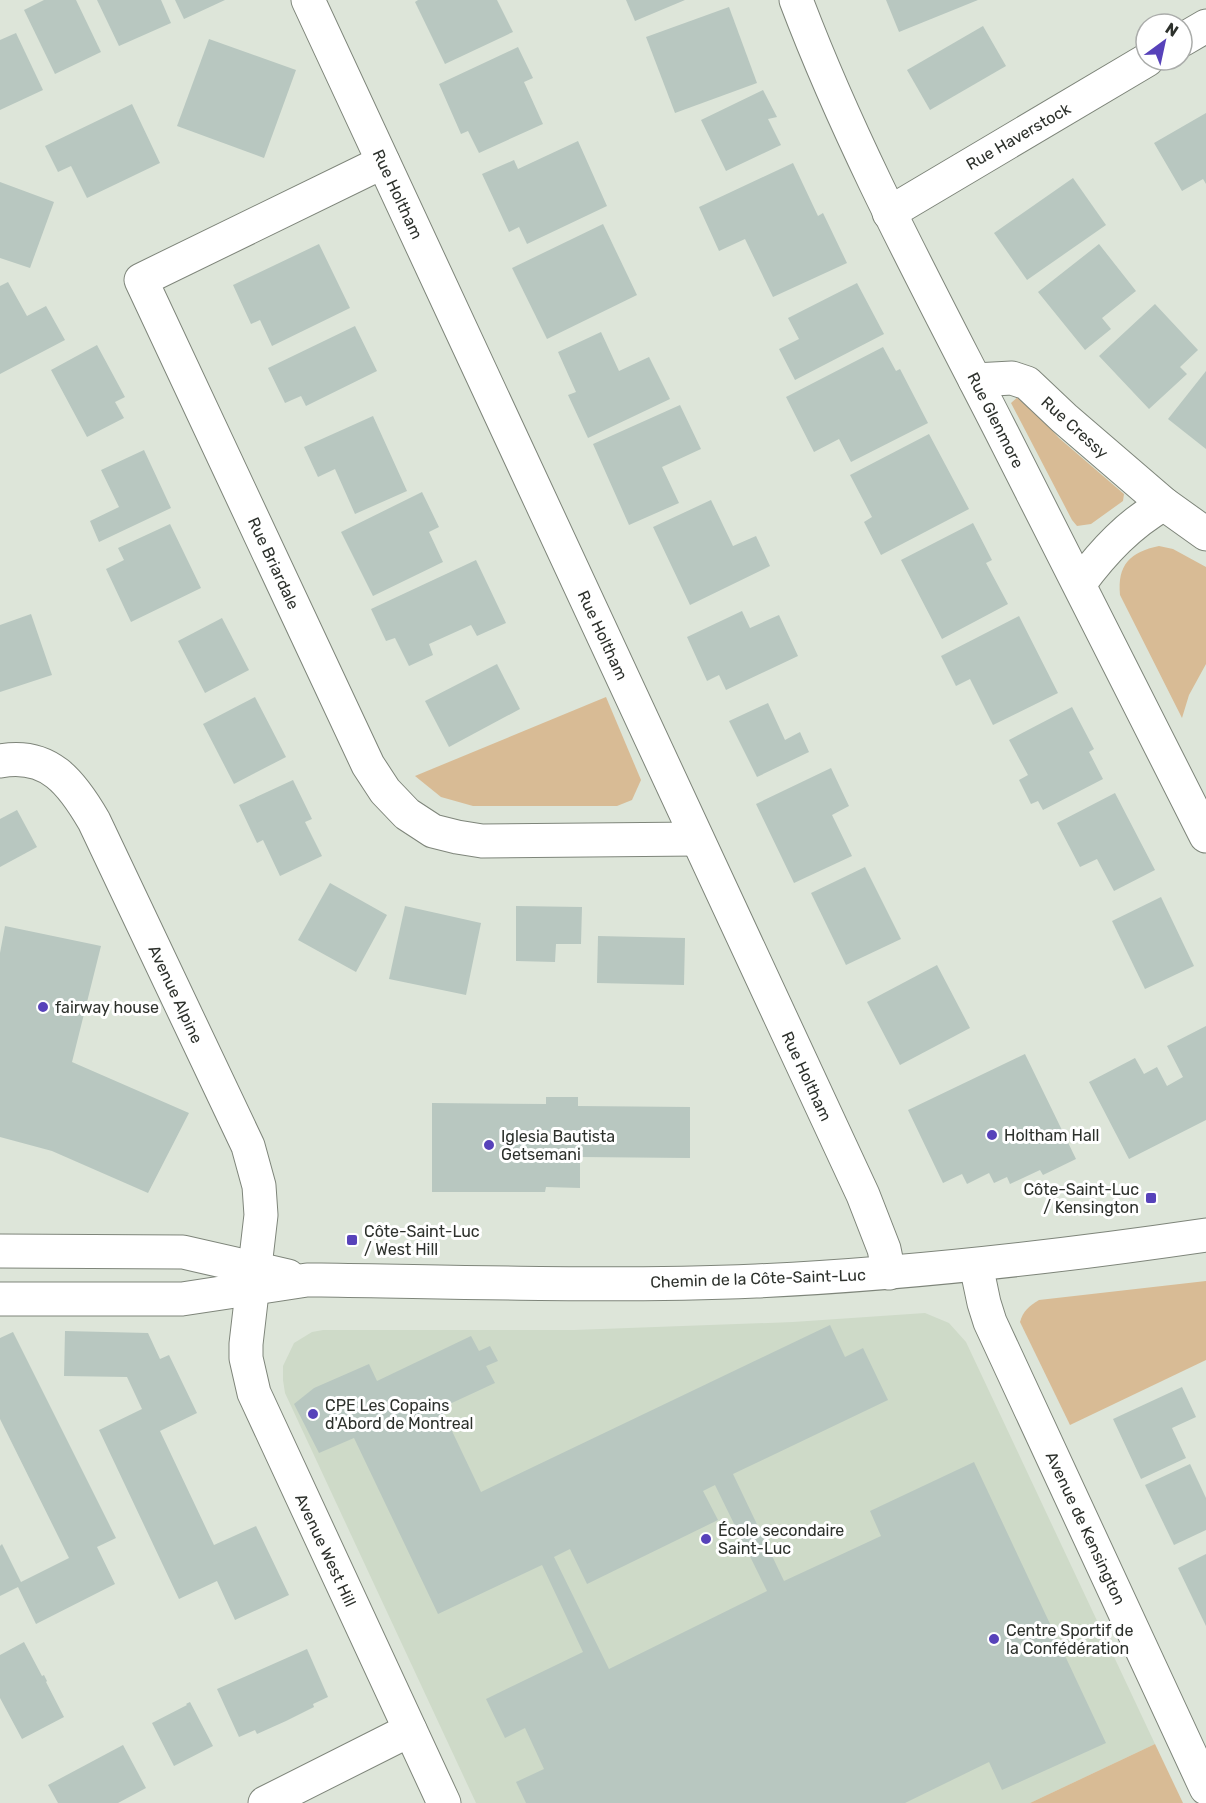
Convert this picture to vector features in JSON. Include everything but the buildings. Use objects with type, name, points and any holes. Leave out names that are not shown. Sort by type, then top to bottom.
[{"type":"street","name":"Rue Holtham","points":[[308,0],[863,1195],[884,1249],[889,1273]]},
{"type":"street","name":"Rue Glenmore","points":[[796,0],[817,55],[889,213],[1080,583],[1206,836]]},
{"type":"street","name":"Rue Haverstock","points":[[889,213],[1134,68]]},
{"type":"street","name":"Rue Briardale","points":[[383,162],[141,280],[146,291],[368,765],[385,791],[407,814],[434,831],[482,841],[697,840]]},
{"type":"street","name":"Rue Cressy","points":[[975,380],[1012,378],[1027,383],[1164,504],[1186,522],[1206,534]]},
{"type":"street","points":[[1080,583],[1102,553],[1146,514],[1164,504]]},
{"type":"street","name":"Avenue Alpine","points":[[0,761],[22,759],[43,765],[63,777],[78,793],[94,821],[248,1146],[261,1199],[254,1278]]},
{"type":"street","name":"Chemin de la Côte-Saint-Luc","points":[[0,1251],[183,1252],[254,1278],[754,1281],[976,1265],[1206,1235]]},
{"type":"street","name":"Avenue de Kensington","points":[[976,1265],[990,1322],[1206,1788]]},
{"type":"street","name":"Chemin de la Côte-Saint-Luc","points":[[0,1299],[182,1299],[254,1278]]},
{"type":"street","name":"Avenue West Hill","points":[[254,1278],[246,1358],[254,1393],[444,1803]]},
{"type":"street","points":[[265,1803],[410,1730]]},
{"type":"shaded area","points":[[1020,395],[1059,438],[1124,494],[1123,501],[1091,524],[1077,526],[1011,403]]},
{"type":"shaded area","points":[[1159,546],[1173,549],[1206,567],[1206,664],[1189,695],[1182,718],[1120,595],[1123,568],[1133,556]]},
{"type":"shaded area","points":[[606,697],[641,780],[632,800],[617,806],[473,806],[441,797],[415,776]]},
{"type":"shaded area","points":[[1206,1281],[1206,1360],[1070,1425],[1020,1322],[1027,1309],[1039,1300]]},
{"type":"shaded area","name":"École secondaire Saint-Luc","points":[[925,1313],[949,1323],[966,1342],[1155,1744],[1030,1803],[476,1803],[285,1393],[283,1366],[294,1343],[312,1332],[323,1330],[574,1330],[793,1322]]},
{"type":"shaded area","points":[[1155,1744],[1183,1803],[1030,1803]]},
{"type":"place","name":"fairway house","points":[[43,1007]]},
{"type":"place","name":"Holtham Hall","points":[[992,1135]]},
{"type":"place","name":"Iglesia Bautista Getsemani","points":[[489,1145]]},
{"type":"place","name":"Côte-Saint-Luc / Kensington","points":[[1151,1198]]},
{"type":"place","name":"Côte-Saint-Luc / West Hill","points":[[352,1240]]},
{"type":"place","name":"CPE Les Copains d'Abord de Montreal","points":[[313,1414]]},
{"type":"place","name":"École secondaire Saint-Luc","points":[[706,1539]]},
{"type":"place","name":"Centre Sportif de la Confédération","points":[[994,1639]]}]
